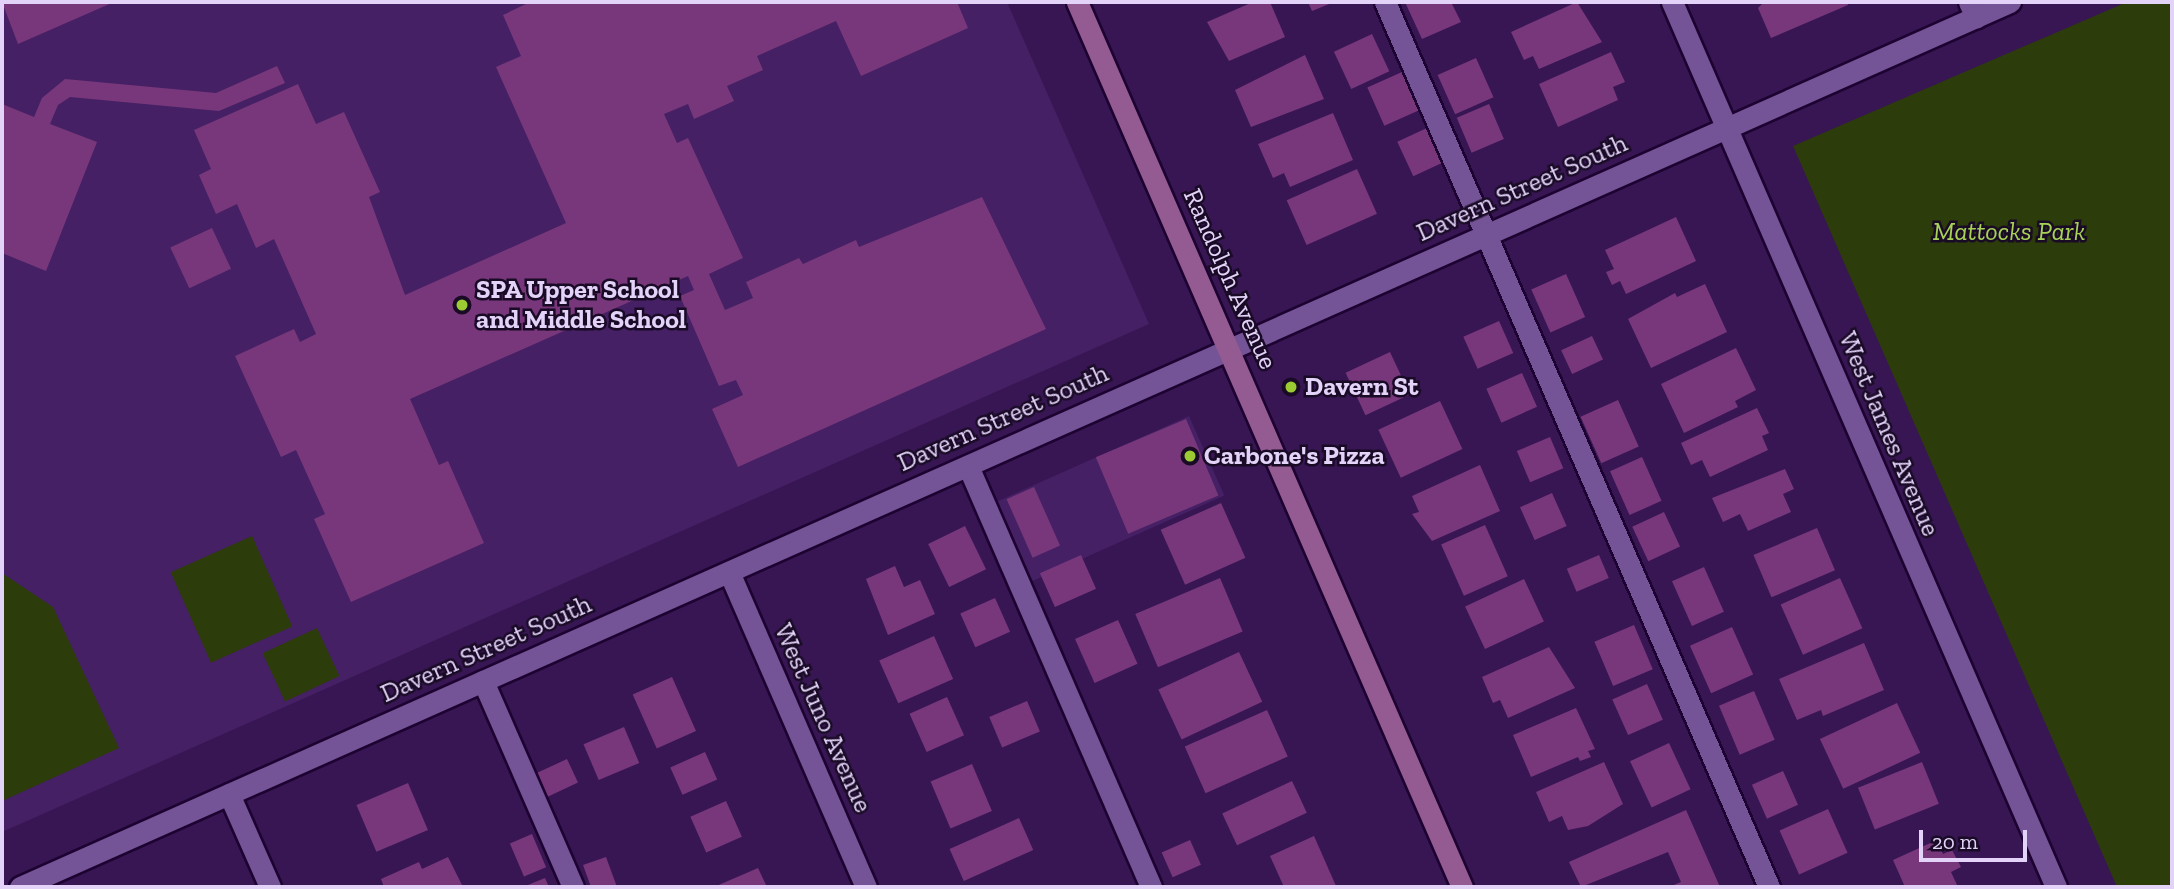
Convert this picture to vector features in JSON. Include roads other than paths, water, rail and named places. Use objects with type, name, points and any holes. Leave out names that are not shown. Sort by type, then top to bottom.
[{"type":"main road","name":"Randolph Avenue","points":[[1077,2],[1229,346],[1462,887]]},
{"type":"street","points":[[1385,2],[1769,887]]},
{"type":"street","name":"West James Avenue","points":[[1672,2],[2055,887]]},
{"type":"street","name":"Davern Street South","points":[[20,887],[968,466],[1229,346],[1727,128],[1973,9],[2010,2]]},
{"type":"street","points":[[968,466],[1152,887]]},
{"type":"street","name":"West Juno Avenue","points":[[729,572],[866,887]]},
{"type":"street","points":[[483,681],[573,887]]},
{"type":"street","points":[[229,794],[270,887]]},
{"type":"place","name":"SPA Upper School and Middle School","points":[[462,305]]},
{"type":"place","name":"Davern St","points":[[1291,387]]},
{"type":"place","name":"Carbone's Pizza","points":[[1190,456]]},
{"type":"park label","name":"Mattocks Park","points":[[2009,232]]}]
